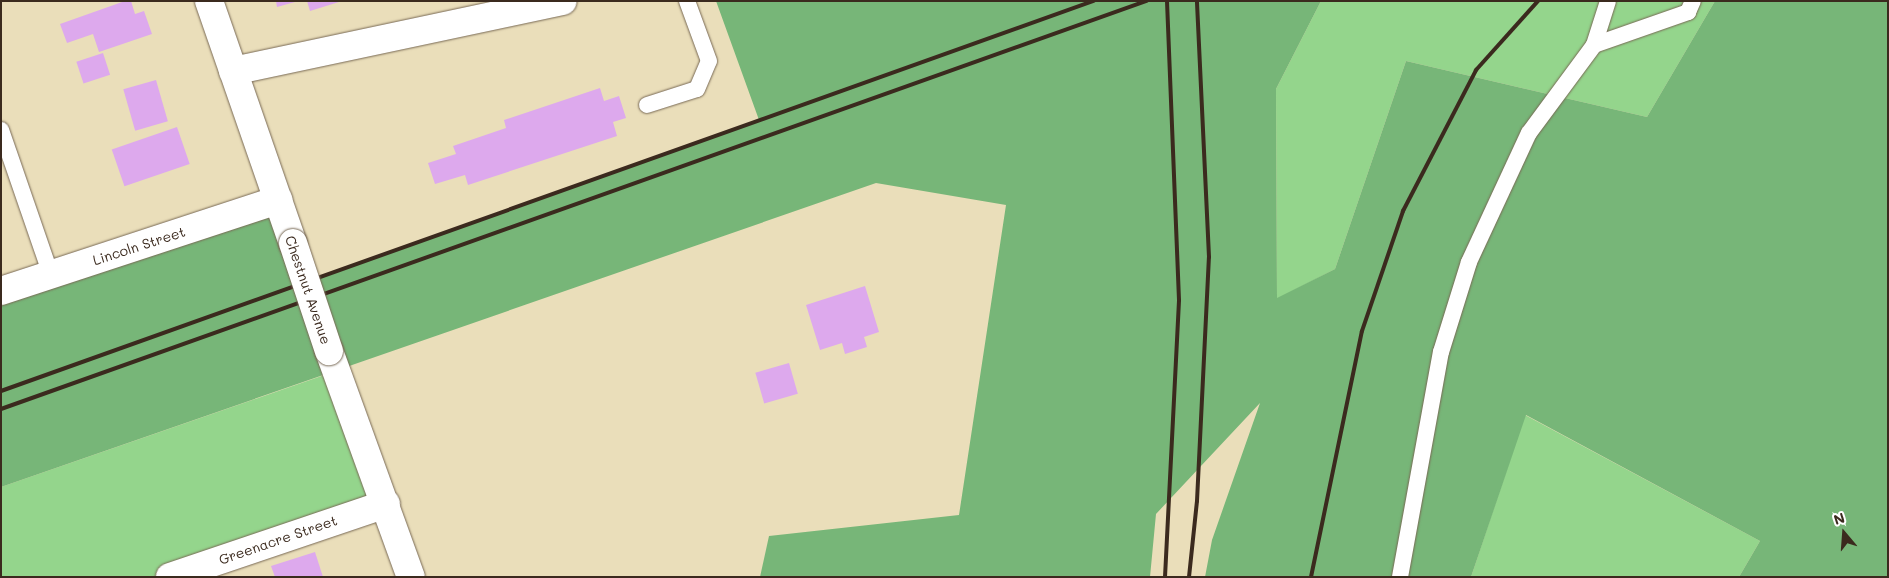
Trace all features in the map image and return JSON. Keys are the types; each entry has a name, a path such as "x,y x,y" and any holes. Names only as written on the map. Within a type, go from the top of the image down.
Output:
{"street":[{"name":"Chestnut Avenue","path":"209,1 329,351 411,577"},
{"path":"233,71 563,1"},
{"name":"Lincoln Street","path":"1,291 278,200"},
{"name":"Greenacre Street","path":"170,577 386,504"}],"lane":[{"path":"647,105 696,89 709,61 687,1"},
{"path":"1400,577 1441,352 1469,262 1529,133 1594,45 1608,1"},
{"path":"1594,45 1688,12 1693,1"},
{"path":"1,130 51,275"}],"green space":[{"path":"716,1 1321,1 1276,89 1277,298 1335,269 1406,61 1647,117 1715,1 1888,1 1888,577 1739,577 1760,541 1526,415 1471,577 1205,577 1212,540 1260,403 1156,514 1150,577 760,577 769,536 959,515 1006,205 876,183 1,487 1,291 278,200 306,282 759,120"},
{"path":"1321,1 1715,1 1647,117 1406,61 1335,269 1277,299 1276,89"},
{"path":"336,371 386,504 170,577 1,577 1,487"},
{"path":"1525,415 1760,541 1739,577 1471,577"}],"building":[{"path":"125,1 131,1 135,14 144,11 152,34 99,52 93,34 67,43 60,24"},
{"path":"276,1 295,1 295,2 277,7"},
{"path":"307,1 339,1 339,2 310,11"},
{"path":"103,53 110,75 83,84 76,62"},
{"path":"156,80 168,121 135,131 123,89"},
{"path":"600,88 604,101 619,96 626,118 613,122 617,136 468,185 465,175 435,184 428,163 456,154 453,146 506,128 504,120"},
{"path":"177,127 190,164 124,186 112,149"},
{"path":"865,286 879,332 864,337 867,347 845,354 842,343 820,350 806,305"},
{"path":"789,363 798,394 764,403 755,373"},
{"path":"315,552 323,577 275,577 271,566"}],"railway":[{"path":"1,391 1093,1"},
{"path":"1,409 1146,1"},
{"path":"1165,577 1179,300 1167,1"},
{"path":"1189,577 1197,501 1209,257 1197,1"},
{"path":"1311,577 1362,331 1403,211 1476,70 1538,1"}]}
